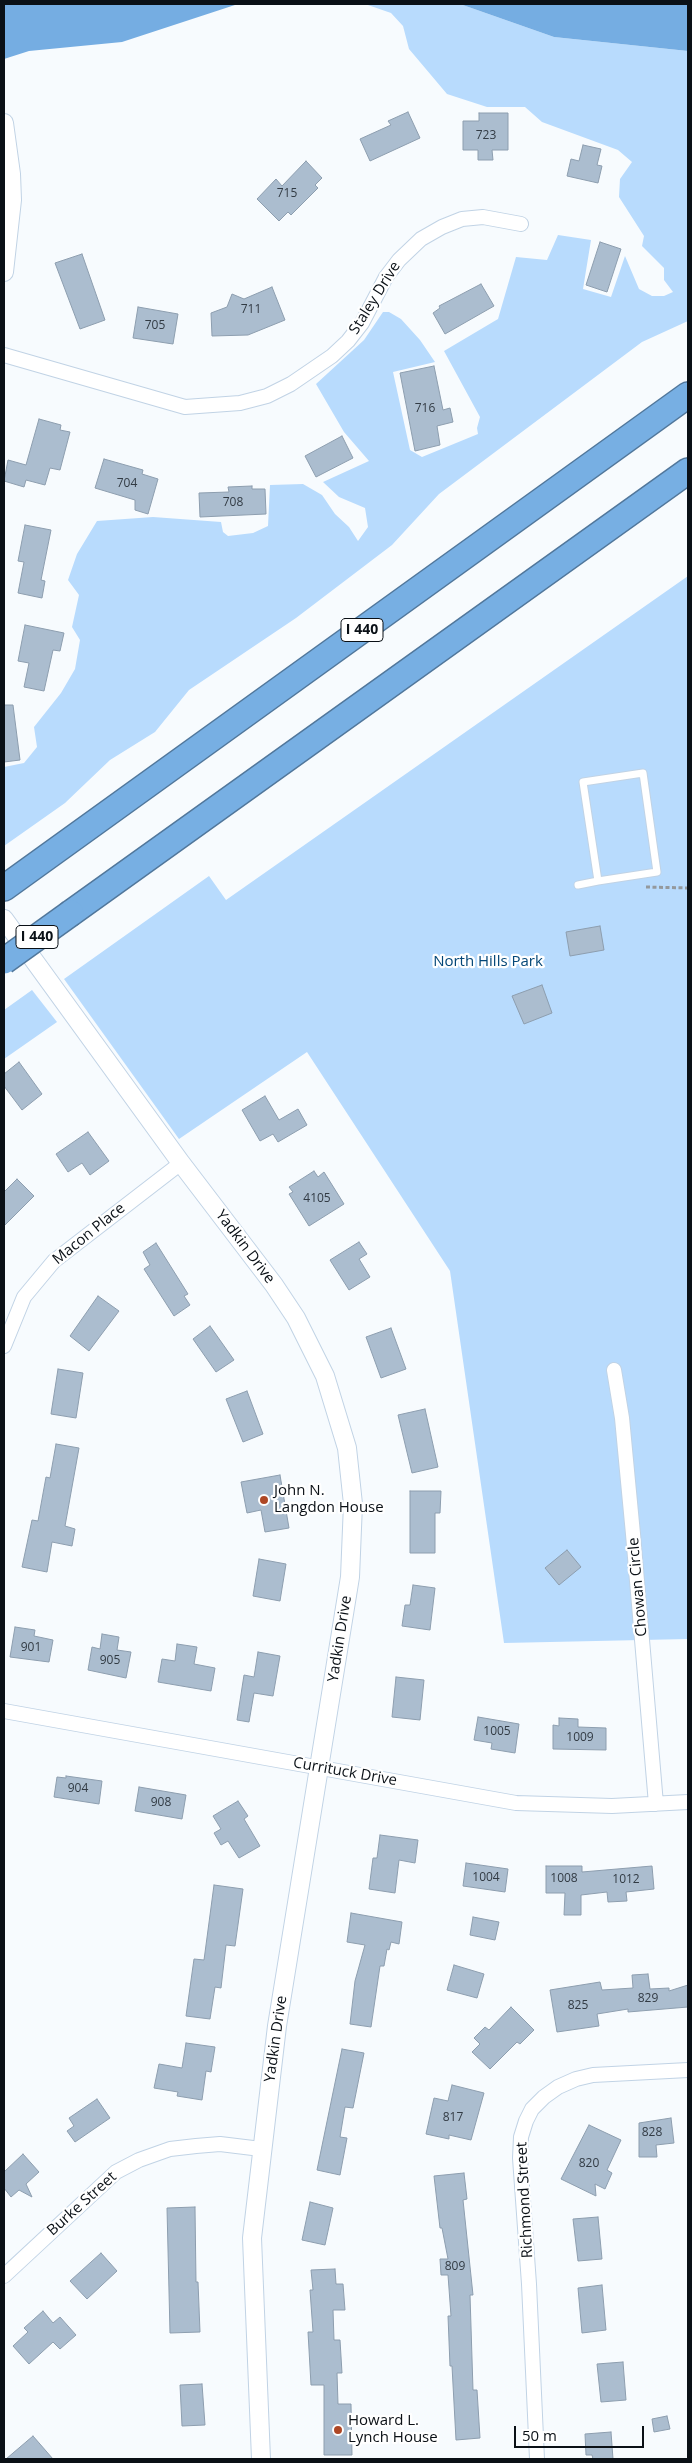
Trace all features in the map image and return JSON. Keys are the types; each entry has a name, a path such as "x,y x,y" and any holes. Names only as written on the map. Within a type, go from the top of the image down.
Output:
{"highway":[{"name":"I 440","path":"4,888 688,395"},
{"name":"I 440","path":"4,961 688,471"}],"street":[{"path":"4,123 11,174 12,200 4,272"},
{"name":"Staley Drive","path":"4,355 185,408 240,404 267,396 291,384 336,352 362,323 398,260 421,239 442,227 462,219 483,217 521,224"},
{"name":"Yadkin Drive","path":"4,919 181,1164 270,1279 296,1318 325,1376 347,1448 352,1488 353,1548 320,1767 277,2026 252,2238 261,2459"},
{"name":"Macon Place","path":"4,1346 24,1297 54,1261 181,1164"},
{"name":"Chowan Circle","path":"614,1370 622,1418 656,1804"},
{"name":"Currituck Drive","path":"4,1711 516,1803 612,1806 688,1802"},
{"name":"Richmond Street","path":"537,2459 529,2284 520,2158 521,2137 526,2121 532,2109 544,2097 558,2087 576,2079 593,2075 688,2070"},
{"name":"Burke Street","path":"4,2276 116,2172 139,2160 170,2149 204,2145 220,2144 261,2149"}],"lane":[{"path":"578,884 598,881 657,872 643,773 583,782 598,881"}],"path":[{"path":"684,889 688,888"}],"green space":[{"path":"365,4 460,4 554,37 688,51 688,321 642,342 439,494 392,545 296,618 189,690 155,732 110,760 65,803 4,846 4,767 24,763 37,747 34,727 61,693 75,669 80,640 72,627 79,595 68,580 77,554 97,521 153,517 221,522 223,532 228,536 253,533 268,526 270,485 303,484 322,495 335,514 349,527 358,541 368,527 365,508 339,497 323,482 369,461 344,432 316,384 364,340 383,312 389,312 401,319 420,340 435,362 393,372 410,450 422,457 478,434 477,428 480,417 444,351 498,319 516,257 547,260 558,235 591,240 583,289 611,297 625,256 639,289 652,296 664,296 673,292 664,280 664,268 642,246 644,236 619,197 620,179 632,162 618,150 542,122 525,107 487,107 447,94 409,49 403,26 391,13"},
{"name":"North Hills Park","path":"688,576 688,1639 504,1643 450,1271 307,1052 179,1139 64,979 209,876 226,900"},
{"path":"32,990 57,1022 4,1059 4,1010"}],"shaded area":[{"path":"4,4 238,4 122,42 29,51 4,59"},
{"path":"460,4 688,4 688,51 554,37"}],"building":[{"path":"408,112 420,138 370,161 360,139 391,125 388,121"},
{"path":"479,113 508,113 508,150 492,150 493,160 478,160 478,150 463,150 463,121 479,121"},
{"path":"583,145 601,149 597,165 602,166 598,183 567,176 571,159 579,161"},
{"path":"306,161 322,178 315,185 318,188 291,215 288,212 279,221 257,199 276,179 282,186"},
{"path":"600,242 621,249 607,292 586,285"},
{"path":"82,254 105,320 80,329 55,263"},
{"path":"481,284 494,306 445,334 433,313 440,308 439,306"},
{"path":"272,287 285,320 248,335 212,336 211,313 227,307 232,294 244,299"},
{"path":"138,307 178,314 173,344 133,338"},
{"path":"434,366 443,410 450,408 453,422 437,426 440,445 415,451 400,373"},
{"path":"39,419 61,425 60,430 70,432 60,470 50,468 45,485 26,480 24,487 4,481 8,460 26,465"},
{"path":"342,436 353,458 316,477 305,456"},
{"path":"104,459 143,470 142,474 158,479 148,514 135,510 135,500 95,488"},
{"path":"252,486 252,489 265,489 266,514 200,517 199,493 229,492 228,487"},
{"path":"25,525 51,530 41,580 45,581 42,598 18,593 24,562 18,561"},
{"path":"25,625 64,633 60,651 53,650 44,691 24,687 29,663 18,661"},
{"path":"4,705 13,705 20,760 4,762"},
{"path":"600,926 604,950 570,956 566,932"},
{"path":"542,985 552,1013 524,1024 512,996"},
{"path":"19,1062 42,1094 22,1110 4,1086 4,1074"},
{"path":"265,1096 279,1120 298,1109 307,1125 278,1142 273,1134 260,1141 242,1110"},
{"path":"88,1132 109,1161 90,1175 82,1163 68,1172 56,1154"},
{"path":"314,1171 318,1177 324,1172 344,1204 309,1226 289,1194 293,1192 289,1187"},
{"path":"17,1179 34,1196 4,1226 4,1192"},
{"path":"359,1242 367,1254 359,1259 370,1277 349,1290 330,1260"},
{"path":"156,1243 188,1294 184,1296 190,1305 174,1316 144,1269 150,1265 143,1252"},
{"path":"98,1296 119,1311 89,1351 70,1336"},
{"path":"210,1326 234,1360 216,1372 193,1339"},
{"path":"391,1328 406,1369 381,1378 366,1337"},
{"path":"58,1369 83,1373 76,1418 51,1414"},
{"path":"247,1391 263,1434 243,1442 226,1399"},
{"path":"425,1409 438,1467 412,1473 398,1415"},
{"path":"56,1444 79,1448 65,1526 75,1529 72,1546 52,1542 47,1572 22,1567 32,1520 38,1521 46,1477 50,1478"},
{"name":"John N. Langdon House","path":"280,1475 289,1528 265,1532 261,1510 247,1513 241,1482"},
{"path":"410,1491 441,1491 440,1513 435,1513 435,1553 410,1553"},
{"path":"567,1550 581,1567 559,1585 545,1568"},
{"path":"259,1559 286,1564 280,1601 253,1596"},
{"path":"413,1585 435,1588 430,1630 402,1626 405,1605 410,1605"},
{"path":"15,1627 35,1630 34,1636 53,1640 49,1662 10,1657"},
{"path":"102,1634 119,1637 117,1650 131,1652 126,1678 88,1670 92,1647 100,1649"},
{"path":"177,1644 197,1647 194,1664 215,1668 211,1691 158,1682 162,1659 175,1661"},
{"path":"258,1652 280,1656 273,1696 254,1693 249,1722 237,1720 244,1675 254,1677"},
{"path":"396,1677 424,1680 420,1720 392,1717"},
{"path":"478,1717 519,1724 515,1753 491,1749 492,1743 474,1740"},
{"path":"559,1718 578,1719 578,1727 606,1728 606,1750 553,1749 553,1725 559,1726"},
{"path":"66,1776 102,1781 99,1804 54,1797 57,1777 66,1778"},
{"path":"139,1787 186,1795 182,1819 135,1811"},
{"path":"238,1801 248,1816 244,1819 260,1846 239,1858 228,1841 221,1845 214,1833 221,1829 213,1816"},
{"path":"380,1835 418,1840 415,1863 399,1860 395,1893 369,1889 373,1858 377,1858"},
{"path":"466,1863 508,1869 505,1892 463,1886"},
{"path":"546,1866 582,1866 582,1872 652,1866 654,1889 626,1892 627,1901 608,1902 607,1892 581,1895 581,1915 564,1915 565,1893 546,1893"},
{"path":"214,1885 243,1889 235,1946 226,1945 221,1988 215,1987 210,2019 186,2016 194,1959 204,1960"},
{"path":"351,1913 402,1922 399,1944 391,1942 389,1950 387,1949 384,1966 380,1966 371,2027 350,2024 355,1981 365,1945 347,1942"},
{"path":"473,1917 499,1922 495,1940 470,1935"},
{"path":"454,1965 484,1974 477,1998 447,1990"},
{"path":"648,1974 650,1989 669,1988 669,1991 688,1985 688,2007 628,2012 628,2009 597,2014 599,2026 557,2032 550,1990 600,1982 602,1990 633,1988 632,1975"},
{"path":"511,2007 534,2030 520,2044 517,2042 490,2069 472,2052 480,2044 474,2038 485,2027 489,2030"},
{"path":"186,2043 215,2047 211,2072 206,2071 202,2100 177,2096 178,2092 154,2088 159,2064 182,2068"},
{"path":"342,2049 364,2053 353,2108 345,2107 340,2137 347,2138 340,2175 317,2170"},
{"path":"452,2085 484,2093 471,2140 449,2135 449,2139 426,2134 434,2098 448,2101"},
{"path":"97,2099 110,2118 75,2142 67,2131 74,2126 69,2118"},
{"path":"671,2118 674,2143 656,2145 657,2157 639,2157 639,2123"},
{"path":"589,2125 621,2140 607,2170 612,2173 605,2189 595,2184 596,2196 561,2179"},
{"path":"23,2154 39,2172 26,2184 32,2197 19,2190 11,2197 4,2188 4,2172"},
{"path":"464,2173 467,2199 463,2200 473,2295 470,2295 473,2390 477,2390 480,2438 456,2440 452,2366 450,2366 448,2316 451,2316 448,2275 441,2275 440,2259 448,2259 442,2228 440,2228 434,2176"},
{"path":"310,2202 333,2208 325,2245 302,2240"},
{"path":"195,2207 196,2282 198,2282 200,2332 170,2333 167,2208"},
{"path":"598,2217 602,2259 578,2261 573,2219"},
{"path":"101,2253 117,2271 87,2299 70,2281"},
{"path":"335,2269 336,2284 343,2284 345,2310 333,2310 334,2340 340,2340 342,2373 337,2373 338,2404 351,2404 352,2455 324,2455 324,2385 311,2385 308,2332 313,2332 310,2290 313,2290 311,2270"},
{"path":"602,2285 606,2330 582,2333 578,2288"},
{"path":"43,2311 53,2323 60,2317 76,2335 60,2349 53,2342 29,2364 13,2346 28,2332 24,2328"},
{"path":"623,2362 626,2400 601,2402 597,2364"},
{"path":"202,2384 205,2425 182,2426 180,2385"},
{"path":"667,2416 670,2429 654,2432 652,2419"},
{"path":"611,2432 613,2459 593,2459 592,2455 586,2455 585,2434"},
{"path":"33,2436 53,2459 6,2459"}],"place":[{"name":"John N. Langdon House","path":"264,1500"},
{"name":"Howard L. Lynch House","path":"338,2430"}]}
